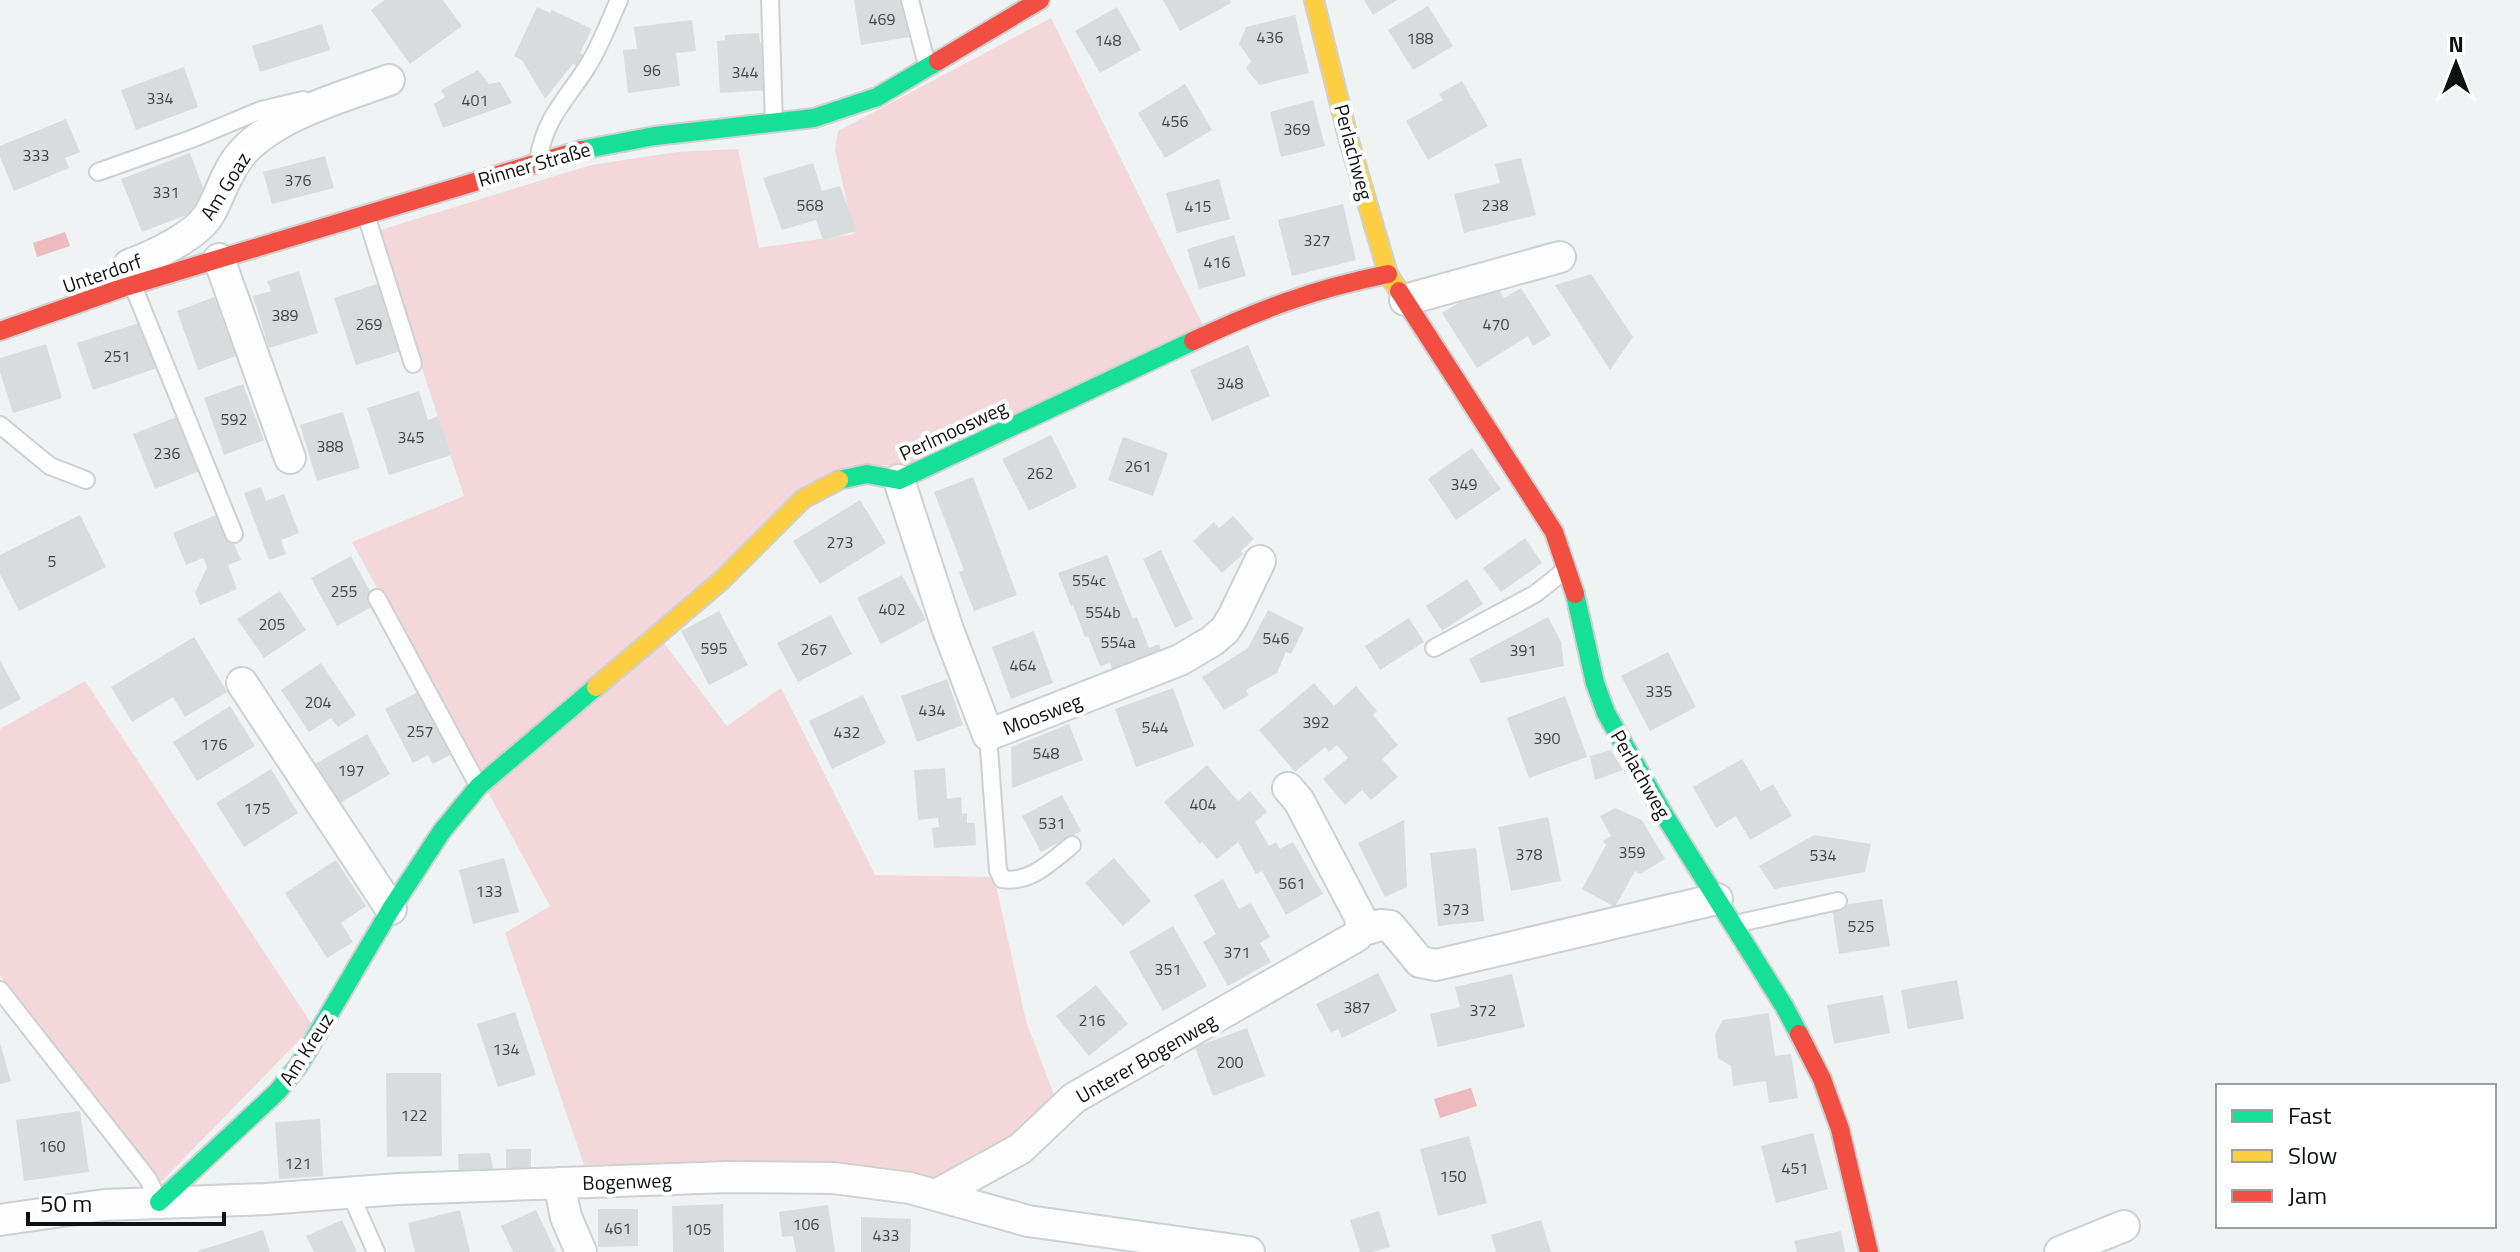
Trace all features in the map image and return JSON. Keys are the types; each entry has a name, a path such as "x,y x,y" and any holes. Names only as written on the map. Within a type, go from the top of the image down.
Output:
{"street":[{"name":"Rinner Straße","path":"219,259 538,161 655,136 774,124 846,109 877,97 1040,0"},
{"name":"Perlachweg","path":"1314,0 1348,137 1388,274 1554,532 1568,567 1595,683 1606,713 1663,813 1784,1006 1822,1079 1840,1129 1869,1252"},
{"name":"Am Goaz","path":"127,286 129,265 159,252 205,221 233,166 270,130 323,104 389,80"},
{"path":"1405,300 1560,257"},
{"name":"Unterdorf","path":"0,331 127,286 219,259"},
{"path":"219,259 290,458"},
{"name":"Perlmoosweg","path":"479,786 722,580 803,499 831,483 867,474 899,480 1258,310 1329,286 1388,274"},
{"name":"Moosweg","path":"899,480 947,627 988,735 1180,660 1212,641 1225,630 1233,617 1260,561"},
{"path":"242,683 391,909"},
{"name":"Am Kreuz","path":"159,1202 277,1092 299,1065 391,909 442,831 479,786"},
{"path":"1288,788 1299,801 1354,906 1361,920 1361,931 1380,925 1390,926 1420,962 1436,965 1726,912"},
{"name":"Unterer Bogenweg","path":"938,1194 1020,1149 1074,1098 1361,931"},
{"name":"Bogenweg","path":"0,1220 78,1208 159,1202 559,1183 728,1177 833,1178 876,1182 938,1194 1028,1221 1249,1252"},
{"path":"559,1183 566,1217 581,1252"},
{"path":"2060,1252 2124,1226"}],"lane":[{"path":"538,161 543,135 550,120 588,65 619,0"},
{"path":"770,0 774,124"},
{"path":"910,0 927,67"},
{"path":"98,172 261,110 311,98 323,104"},
{"path":"366,214 413,364"},
{"path":"127,286 234,534"},
{"path":"0,425 50,466 86,480"},
{"path":"1434,648 1535,594 1556,580 1568,567"},
{"path":"377,598 479,786"},
{"path":"988,735 998,870 1002,879 1013,881 1040,870 1072,845"},
{"path":"1726,912 1838,901"},
{"path":"0,990 148,1179 159,1202"},
{"path":"350,1193 376,1252"}],"shaded area":[{"path":"1051,18 1203,325 908,465 857,465 651,626 727,726 781,688 875,875 994,877 1026,1021 1056,1100 1019,1142 933,1182 839,1164 584,1165 505,933 550,906 352,542 464,496 377,231 591,165 677,152 738,149 759,248 854,234 835,150 838,131"},
{"path":"65,232 70,246 37,257 33,243"},
{"path":"85,681 313,1026 161,1182 0,976 0,729"},
{"path":"1471,1088 1477,1106 1440,1118 1434,1099"}],"building":[{"path":"385,0 443,0 462,26 410,64 371,10"},
{"path":"854,0 904,0 910,37 861,45"},
{"path":"1163,0 1230,0 1231,3 1180,31"},
{"path":"1364,0 1397,0 1373,15"},
{"path":"1428,6 1453,46 1413,70 1388,30"},
{"path":"537,7 550,13 552,10 592,29 580,53 584,55 579,67 573,64 545,99 522,60 514,56"},
{"path":"1117,7 1141,50 1100,73 1075,31"},
{"path":"1295,15 1309,73 1259,85 1246,68 1251,61 1239,44 1246,27"},
{"path":"692,20 696,51 676,53 680,86 628,93 623,50 637,49 634,27"},
{"path":"322,24 330,50 260,72 252,46"},
{"path":"759,33 760,42 770,53 773,90 720,93 717,41 725,40 725,35"},
{"path":"184,67 198,107 136,130 121,90"},
{"path":"478,70 489,84 500,82 512,103 443,128 434,104 445,97 441,90"},
{"path":"1462,81 1488,126 1428,160 1406,121 1443,100 1439,94"},
{"path":"1185,84 1212,130 1165,158 1138,113"},
{"path":"1313,100 1325,146 1281,157 1270,112"},
{"path":"66,119 80,152 65,158 69,168 14,191 0,157 0,146"},
{"path":"190,153 210,206 142,232 121,179"},
{"path":"325,156 334,188 272,204 263,172"},
{"path":"1521,158 1536,215 1464,233 1454,194 1500,183 1495,164"},
{"path":"813,163 822,191 840,186 857,231 823,240 816,220 782,230 763,178"},
{"path":"1219,179 1230,219 1177,233 1166,193"},
{"path":"1343,204 1356,260 1292,276 1278,220"},
{"path":"1234,235 1246,276 1199,289 1187,249"},
{"path":"299,271 318,333 269,348 253,296 271,291 267,281"},
{"path":"1591,274 1633,337 1610,370 1555,285"},
{"path":"1494,281 1504,298 1521,288 1551,335 1533,346 1528,336 1477,368 1442,313"},
{"path":"383,282 404,350 356,365 334,298"},
{"path":"214,297 236,356 198,370 177,311"},
{"path":"142,322 157,368 93,390 77,343"},
{"path":"46,344 62,398 13,413 0,372 0,358"},
{"path":"1248,345 1270,396 1212,421 1190,370"},
{"path":"243,384 264,440 224,455 204,398"},
{"path":"419,391 428,420 438,416 451,455 389,475 367,408"},
{"path":"343,412 360,468 317,481 300,425"},
{"path":"179,416 200,471 155,489 133,434"},
{"path":"1051,435 1077,487 1029,511 1002,459"},
{"path":"1123,437 1168,453 1153,496 1108,480"},
{"path":"1472,448 1501,489 1456,520 1428,479"},
{"path":"973,477 1017,595 974,611 959,572 964,570 934,492"},
{"path":"261,487 266,501 284,494 299,533 281,540 286,554 269,560 244,493"},
{"path":"860,500 886,543 820,584 793,541"},
{"path":"221,513 241,560 228,565 237,589 200,605 195,593 207,567 203,558 186,565 173,533"},
{"path":"80,515 106,567 19,611 0,574 0,555"},
{"path":"1233,516 1254,539 1222,573 1193,541 1214,522 1219,528"},
{"path":"1525,538 1542,563 1501,592 1483,568"},
{"path":"1161,550 1193,619 1175,628 1143,559"},
{"path":"1107,555 1133,619 1137,617 1149,648 1159,644 1164,658 1115,676 1110,663 1100,666 1058,573"},
{"path":"351,556 377,604 337,626 311,578"},
{"path":"902,575 926,620 881,644 857,598"},
{"path":"1467,579 1483,604 1442,631 1426,606"},
{"path":"280,591 306,630 264,658 237,619"},
{"path":"1268,610 1304,628 1291,654 1286,652 1277,673 1246,690 1249,695 1224,710 1202,677 1248,648"},
{"path":"719,611 748,665 709,685 681,631"},
{"path":"831,615 852,654 798,682 777,643"},
{"path":"1548,617 1561,642 1564,666 1481,683 1469,659"},
{"path":"1409,618 1424,642 1380,670 1365,646"},
{"path":"1034,631 1053,683 1011,699 992,647"},
{"path":"194,637 227,692 185,717 173,697 132,722 111,687"},
{"path":"1668,652 1696,707 1650,731 1621,676"},
{"path":"0,660 21,699 0,710"},
{"path":"321,663 356,715 338,727 331,718 309,732 281,690"},
{"path":"947,679 963,725 917,742 901,696"},
{"path":"1314,683 1334,706 1356,686 1377,711 1373,715 1398,745 1382,759 1398,777 1371,800 1362,790 1345,805 1323,779 1348,758 1337,745 1329,752 1325,747 1295,772 1259,730"},
{"path":"1173,688 1194,746 1136,767 1115,709"},
{"path":"422,690 454,753 433,764 428,755 413,763 385,709"},
{"path":"863,695 886,743 832,769 809,721"},
{"path":"1565,696 1587,757 1529,778 1507,718"},
{"path":"230,706 255,746 197,781 173,742"},
{"path":"1069,724 1083,760 1012,788 1011,747"},
{"path":"367,734 390,774 335,806 312,766"},
{"path":"1611,750 1623,770 1595,780 1590,756"},
{"path":"1742,759 1761,791 1773,784 1792,816 1750,840 1736,816 1716,828 1693,787"},
{"path":"1207,765 1238,801 1250,791 1267,812 1255,822 1269,846 1276,842 1280,849 1293,842 1323,894 1286,915 1262,871 1256,874 1238,842 1217,859 1202,842 1200,844 1164,802"},
{"path":"945,768 947,799 961,797 962,814 967,813 967,823 975,823 976,845 934,848 932,828 939,827 938,818 918,820 914,770"},
{"path":"271,769 298,813 244,847 216,803"},
{"path":"1062,795 1081,831 1041,852 1022,816"},
{"path":"1615,808 1642,820 1665,859 1640,874 1635,871 1615,907 1582,889 1606,845 1603,841 1611,836 1600,816"},
{"path":"1548,817 1561,881 1511,891 1498,827"},
{"path":"1404,820 1407,887 1385,897 1358,843"},
{"path":"1814,835 1871,844 1865,872 1774,889 1759,866"},
{"path":"1476,848 1484,921 1438,926 1430,853"},
{"path":"504,858 519,912 473,924 459,870"},
{"path":"1114,858 1151,901 1123,926 1085,883"},
{"path":"336,860 366,906 341,923 353,942 327,958 285,893"},
{"path":"1223,879 1239,909 1251,903 1270,937 1260,943 1271,962 1228,986 1203,942 1216,934 1194,895"},
{"path":"1882,899 1890,946 1839,954 1832,907"},
{"path":"1173,926 1207,986 1163,1011 1129,952"},
{"path":"1378,973 1397,1011 1342,1038 1338,1029 1331,1033 1316,1004"},
{"path":"1512,974 1525,1027 1438,1047 1430,1014 1460,1007 1455,987"},
{"path":"1957,980 1964,1019 1908,1029 1901,990"},
{"path":"1096,985 1128,1024 1089,1056 1056,1016"},
{"path":"1883,995 1890,1033 1834,1044 1827,1005"},
{"path":"515,1012 536,1075 498,1087 477,1024"},
{"path":"1769,1013 1775,1056 1791,1054 1798,1098 1769,1103 1766,1081 1733,1086 1731,1066 1718,1058 1715,1034 1723,1020"},
{"path":"1247,1028 1265,1076 1213,1096 1195,1047"},
{"path":"0,1043 11,1081 0,1084"},
{"path":"386,1073 441,1073 442,1156 387,1157"},
{"path":"80,1111 89,1172 24,1181 16,1120"},
{"path":"320,1119 323,1176 279,1179 275,1122"},
{"path":"1813,1133 1828,1189 1776,1203 1761,1146"},
{"path":"1469,1136 1487,1203 1438,1216 1420,1149"},
{"path":"506,1149 531,1149 531,1171 506,1171"},
{"path":"490,1153 494,1173 459,1175 458,1154"},
{"path":"723,1204 724,1252 673,1252 672,1206"},
{"path":"828,1205 835,1252 796,1252 793,1236 782,1237 779,1212"},
{"path":"598,1209 638,1209 638,1246 598,1247"},
{"path":"460,1210 470,1252 415,1252 408,1223"},
{"path":"536,1210 556,1252 513,1252 501,1226"},
{"path":"1379,1211 1390,1247 1360,1252 1350,1220"},
{"path":"861,1217 911,1219 910,1252 861,1252"},
{"path":"342,1220 357,1252 314,1252 306,1236"},
{"path":"1541,1220 1551,1252 1496,1252 1491,1235"},
{"path":"263,1230 270,1252 198,1252 198,1251"},
{"path":"1841,1231 1845,1252 1797,1252 1794,1241"}],"traffic: fast":[{"path":"581,150 655,136 814,118 877,97 938,61"},
{"path":"839,480 867,474 899,480 1193,341"},
{"path":"1575,594 1595,683 1606,713 1663,813 1799,1034"},
{"path":"159,1202 277,1092 299,1065 391,909 442,831 479,786 596,687"}],"traffic: slow":[{"path":"1314,0 1348,137 1388,274 1399,291"},
{"path":"596,687 722,580 803,499 839,480"}],"traffic: jam":[{"path":"938,61 1040,0"},
{"path":"0,331 122,288 581,150"},
{"path":"1193,341 1288,301 1388,274"},
{"path":"1399,291 1554,532 1575,594"},
{"path":"1799,1034 1822,1079 1840,1129 1869,1252"}]}
